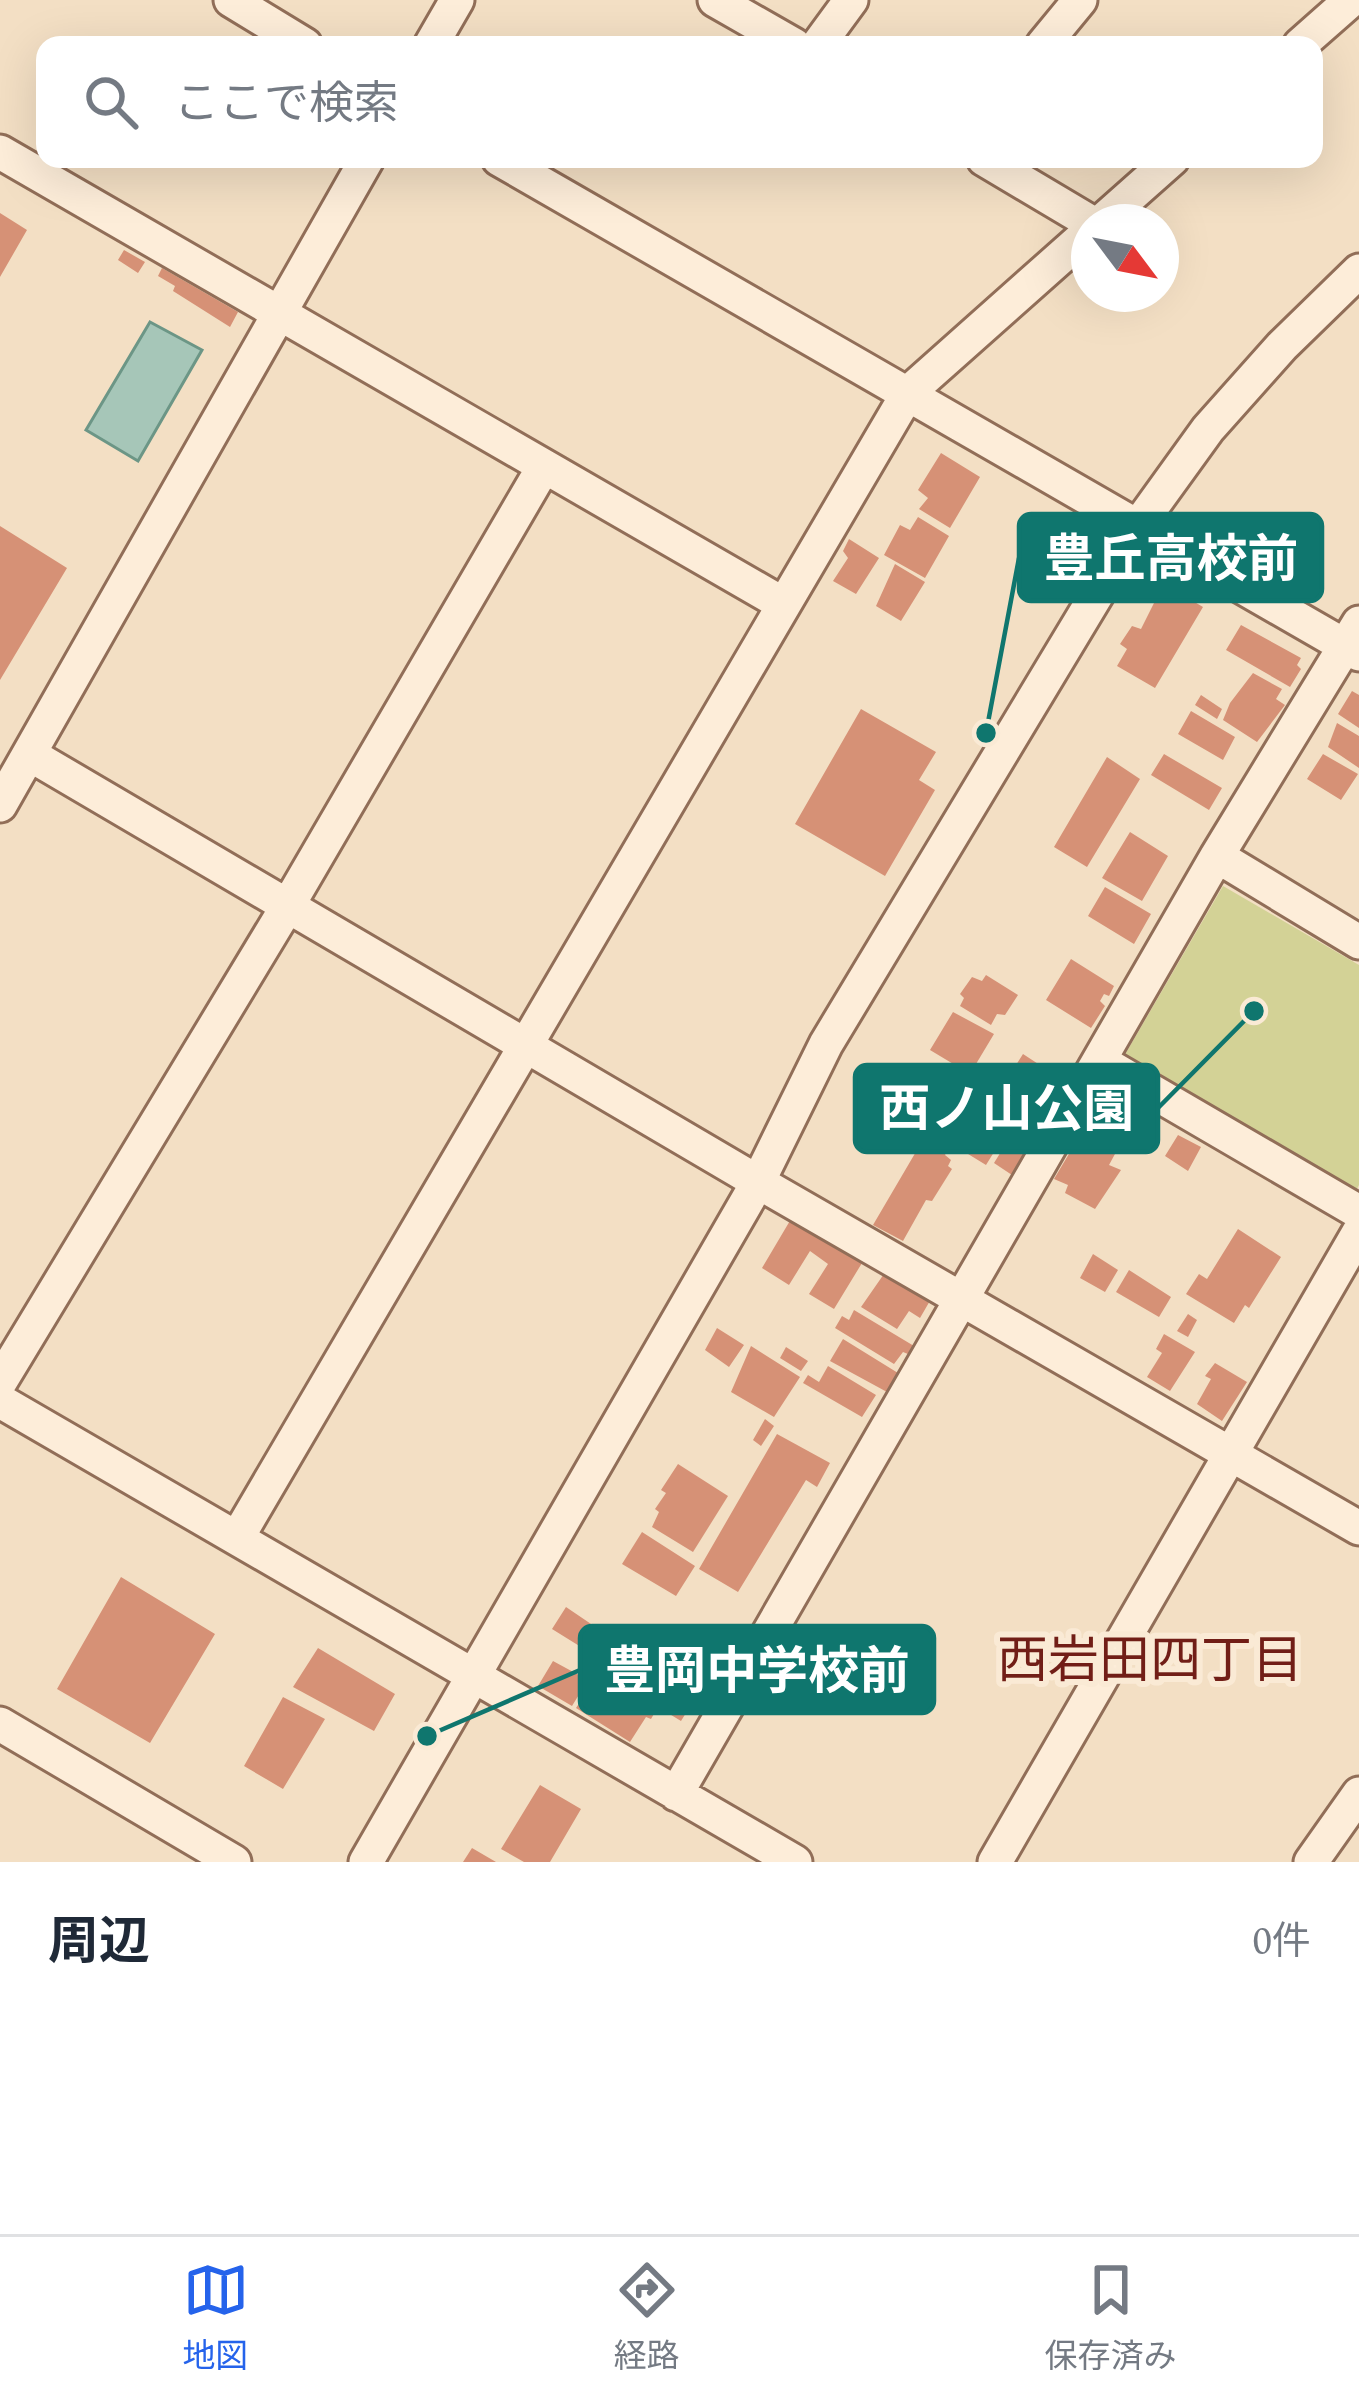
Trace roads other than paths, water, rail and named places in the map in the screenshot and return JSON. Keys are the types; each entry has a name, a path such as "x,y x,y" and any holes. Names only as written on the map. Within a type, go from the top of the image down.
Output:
{"street":[{"path":"231,0 290,36"},
{"path":"436,36 457,0"},
{"path":"715,0 778,36"},
{"path":"825,36 851,0"},
{"path":"1050,36 1080,0"},
{"path":"1310,36 1351,0"},
{"path":"0,152 783,604"},
{"path":"0,805 362,168"},
{"path":"515,168 1138,526 1354,641 1217,856 676,1793"},
{"path":"999,168 1071,211"},
{"path":"1121,204 1162,168"},
{"path":"237,1538 908,394 1071,248"},
{"path":"365,1862 758,1182 826,1044 1138,526 1208,429 1282,346 1359,271"},
{"path":"0,1382 287,907 543,468"},
{"path":"29,754 1359,1528"},
{"path":"1217,856 1359,941"},
{"path":"1100,1061 1359,1212"},
{"path":"994,1862 1359,1232"},
{"path":"0,1401 795,1862"},
{"path":"0,1724 234,1862"},
{"path":"1311,1862 1347,1837 1359,1794"}],"place":[{"name":"豊丘高校前","path":"986,733"},
{"name":"西ノ山公園","path":"1254,1011"},
{"name":"豊岡中学校前","path":"427,1736"}],"district":[{"name":"西岩田四丁目","path":"1150,1659"}]}
